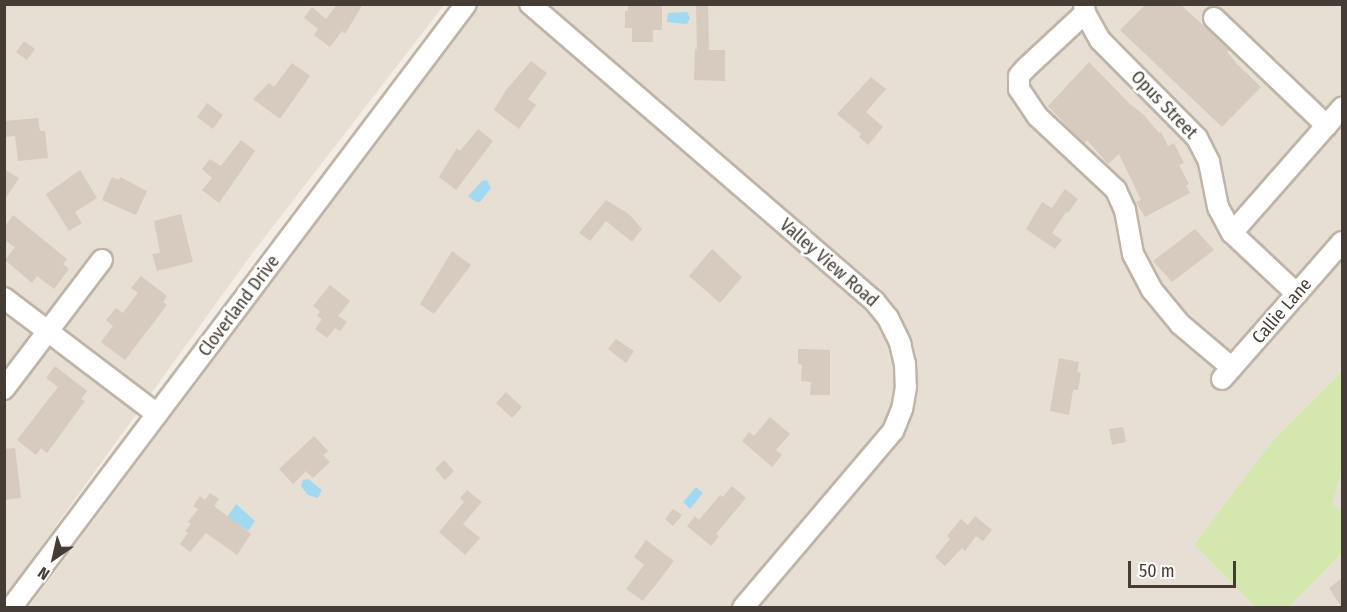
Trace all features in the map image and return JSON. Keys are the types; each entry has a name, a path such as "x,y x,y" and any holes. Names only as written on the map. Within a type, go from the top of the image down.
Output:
{"street":[{"name":"Cloverland Drive","path":"11,608 466,4"},
{"name":"Valley View Road","path":"530,4 875,302 892,325 900,343 905,364 906,387 902,409 893,430 743,608"},
{"name":"Opus Street","path":"1084,9 1100,40 1197,138 1209,162 1218,207 1232,233 1297,294"},
{"name":"Callie Lane","path":"1084,9 1019,76 1019,89 1037,116 1116,190 1125,210 1133,254 1152,290 1227,374 1342,242"},
{"path":"1214,18 1327,126"},
{"path":"1232,233 1342,108"},
{"path":"4,388 102,260"},
{"path":"4,298 157,414"}],"shaded area":[{"path":"4,5 444,5 251,255 5,596"},
{"path":"480,5 1342,5 1342,371 1274,439 1194,544 1255,607 28,608"},
{"path":"1342,467 1342,511 1331,505"},
{"path":"1342,553 1342,607 1289,607"}],"green space":[{"path":"1342,371 1342,467 1332,505 1342,511 1342,553 1289,607 1255,607 1194,544 1274,439"}],"water":[{"path":"687,12 690,18 687,24 667,22 668,13"},
{"path":"487,180 491,188 480,202 468,196 482,181"},
{"path":"308,479 322,490 318,498 308,495 301,486 303,480"},
{"path":"696,487 703,493 690,509 683,502"},
{"path":"236,504 255,521 248,531 227,517"}],"building":[{"path":"337,4 363,4 345,34 342,31 330,47 314,35 318,29 304,18 312,7 326,19"},
{"path":"628,4 662,4 662,30 653,30 653,42 632,42 632,28 625,28 625,11 628,11"},
{"path":"696,4 708,4 709,50 725,50 725,81 694,80 695,49 697,49"},
{"path":"1146,4 1180,4 1230,50 1227,52 1237,64 1261,87 1222,127 1120,30"},
{"path":"24,41 35,49 27,60 16,52"},
{"path":"531,61 547,73 528,99 536,105 519,129 494,110 506,90"},
{"path":"1089,62 1144,115 1159,133 1161,132 1168,146 1174,143 1184,163 1179,165 1189,184 1186,186 1190,193 1145,217 1136,202 1141,200 1119,154 1108,164 1087,140 1084,144 1048,106"},
{"path":"292,63 310,76 280,119 253,99 269,83 274,87"},
{"path":"871,77 886,89 866,112 883,127 868,145 859,137 861,134 837,114"},
{"path":"207,103 223,115 213,129 197,117"},
{"path":"38,118 40,131 45,131 48,158 18,161 15,136 4,137 4,121"},
{"path":"478,129 493,141 456,190 439,177 457,148 460,151"},
{"path":"241,140 255,151 219,203 202,190 212,178 202,169 210,159 221,166"},
{"path":"4,169 19,178 4,201"},
{"path":"80,170 97,198 75,212 82,223 69,231 46,194"},
{"path":"112,177 119,180 120,177 147,191 136,215 102,200"},
{"path":"1065,189 1078,199 1052,233 1062,240 1055,249 1026,229 1042,202 1052,208"},
{"path":"606,200 629,214 642,229 632,242 606,221 590,241 579,233"},
{"path":"181,214 193,262 157,271 152,254 160,253 154,221"},
{"path":"13,215 67,259 63,264 69,269 54,289 37,276 32,283 5,260 15,247 4,240 4,227"},
{"path":"1195,229 1214,250 1172,282 1153,261"},
{"path":"712,249 742,277 720,303 689,276"},
{"path":"452,251 471,265 434,314 420,304"},
{"path":"141,276 167,296 163,302 167,305 125,360 101,342 113,326 106,320 116,308 123,313 138,293 131,288"},
{"path":"330,285 350,301 338,316 347,322 340,331 335,328 327,338 315,329 322,319 317,316 320,311 313,306"},
{"path":"616,339 634,351 626,363 608,349"},
{"path":"798,349 830,350 830,395 810,395 811,382 801,381 802,365 798,364"},
{"path":"1059,358 1079,362 1077,372 1081,373 1078,390 1073,390 1069,415 1050,411"},
{"path":"55,366 87,391 81,399 85,401 47,453 41,448 36,455 17,440 58,387 46,378"},
{"path":"506,392 522,407 512,418 496,403"},
{"path":"770,417 790,434 776,450 782,455 772,467 742,441 749,432 754,436"},
{"path":"1123,427 1126,442 1112,445 1109,429"},
{"path":"314,436 328,451 323,455 330,462 313,478 306,471 293,484 279,469"},
{"path":"15,448 21,498 4,500 4,449"},
{"path":"444,460 454,471 445,480 435,469"},
{"path":"732,486 746,498 716,534 719,536 711,546 687,526 695,516 699,520 720,495 723,497"},
{"path":"467,490 482,502 463,524 480,538 465,555 439,532 464,502 460,498"},
{"path":"210,493 219,499 214,506 251,534 237,555 206,533 190,552 180,544 188,533 185,531 191,524 188,522 198,509 193,506 200,496 205,500"},
{"path":"673,509 682,515 673,526 665,519"},
{"path":"975,516 992,530 983,541 976,536 965,551 962,548 945,566 935,557 950,539 947,536 961,519 968,525"},
{"path":"646,540 674,561 643,601 626,589 644,565 634,557"},
{"path":"1342,578 1342,608 1329,588"}]}
